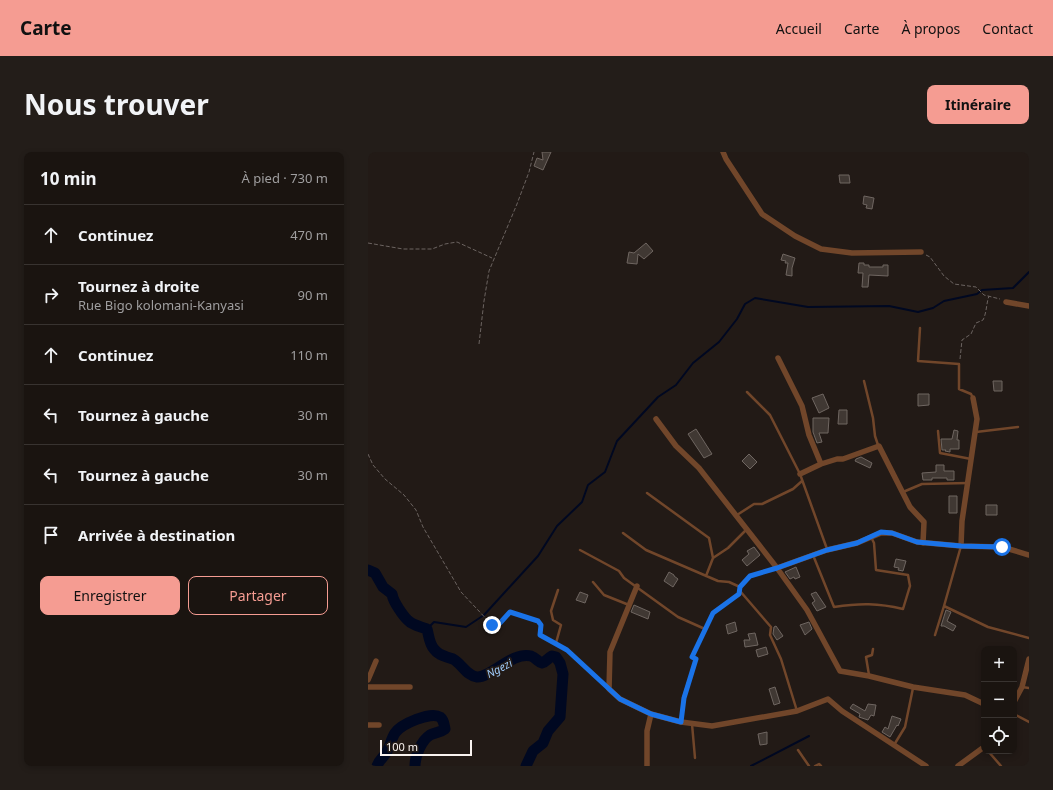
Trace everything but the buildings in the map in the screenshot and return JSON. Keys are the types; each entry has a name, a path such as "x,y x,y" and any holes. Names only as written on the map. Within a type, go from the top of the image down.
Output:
{"street":[{"path":"723,152 762,214 795,236 821,249 852,253 921,252"},
{"path":"1006,302 1029,306"},
{"path":"778,358 802,406 809,435 821,464"},
{"path":"961,546 962,521 977,419 973,398"},
{"path":"656,419 676,446 699,468 777,568 807,610 840,671 869,676 913,687 965,696 981,703"},
{"path":"800,474 821,464 837,459 843,459 879,446 910,507 924,522 923,543"},
{"path":"777,568 827,550 857,543 881,532 892,533 923,543 1002,547 1029,555"},
{"path":"637,586 610,652 609,689 620,699 651,714 681,722 712,726 797,711 828,699 842,711 926,766"},
{"path":"1017,696 1022,687 1029,659"},
{"path":"368,680 376,661"},
{"path":"368,688 410,686"},
{"path":"647,766 647,731 651,714"},
{"path":"368,725 379,725"},
{"path":"958,766 981,749"}],"lane":[{"path":"920,328 918,361 959,364 958,389 971,394 973,398"},
{"path":"864,381 873,418 875,436 879,446"},
{"path":"747,392 770,415 800,474 827,550"},
{"path":"975,432 1018,427"},
{"path":"938,430 940,452 971,459"},
{"path":"737,516 754,504 762,504 793,488 802,481"},
{"path":"902,492 922,484 968,482"},
{"path":"647,492 709,538 713,558 706,576"},
{"path":"713,558 728,548 747,529"},
{"path":"623,533 646,550 718,581 729,582 739,589 771,627 770,635 781,659 797,711"},
{"path":"813,555 834,607 856,603 882,604 902,609 910,586 908,575 876,570 874,543 871,537"},
{"path":"935,634 961,546"},
{"path":"580,550 619,571 624,578 678,617 705,629"},
{"path":"681,722 684,698 696,659 692,657 713,613 739,594 739,589 750,576 777,568"},
{"path":"593,582 604,595 629,606"},
{"path":"556,643 561,626 553,620 551,611 558,590"},
{"path":"944,606 988,627 1029,638"},
{"path":"522,616 538,621 541,625 540,635 567,650 609,689"},
{"path":"869,676 866,657 872,655 873,649"},
{"path":"894,745 905,727 913,687"},
{"path":"1022,687 1029,688"},
{"path":"1017,716 1029,722"},
{"path":"692,723 695,758"},
{"path":"798,750 809,766"},
{"path":"991,754 1001,766"},
{"path":"815,766 819,764 821,766"}],"path":[{"path":"479,344 487,281 494,259 529,172 534,152"},
{"path":"368,243 403,249 432,249 445,244 457,242 494,259"},
{"path":"921,252 930,257 944,276 954,284 976,287 984,295 1006,302"},
{"path":"959,364 962,340 971,334 976,322 983,320 986,313 986,304 990,296"},
{"path":"368,454 373,465 385,480 404,495 416,510 452,579 469,602 492,625 500,623 510,612 522,616"}],"waterway":[{"path":"427,629 434,622 466,627 484,615 538,556 557,526 582,502 588,485 605,472 617,441 658,397 676,385 693,363 719,342 737,319 745,304 755,298 808,307 889,306 918,312 933,308 944,301 977,294 982,290 1013,288 1029,272"},
{"name":"Ngezi","path":"368,570 375,573 383,587 392,594 395,603 402,614 413,624 427,629 432,647 442,656 453,659 473,676 482,676 517,657 531,656 542,663 552,656 556,657 560,663 563,674 560,717 548,731 543,743 533,751 526,766"},
{"name":"Ngezi","path":"377,766 385,755 398,729 416,719 430,716 440,717 443,721 445,729 430,735 424,741 417,753 415,766"},
{"path":"751,766 809,736"}],"route":[{"path":"492,625 500,623 510,612 538,621 541,625 540,635 567,650 620,699 651,714 681,722 684,698 696,659 692,657 713,613 739,594 740,587 750,576 827,550 857,543 881,532 892,533 917,542 961,546 1002,547"}]}
